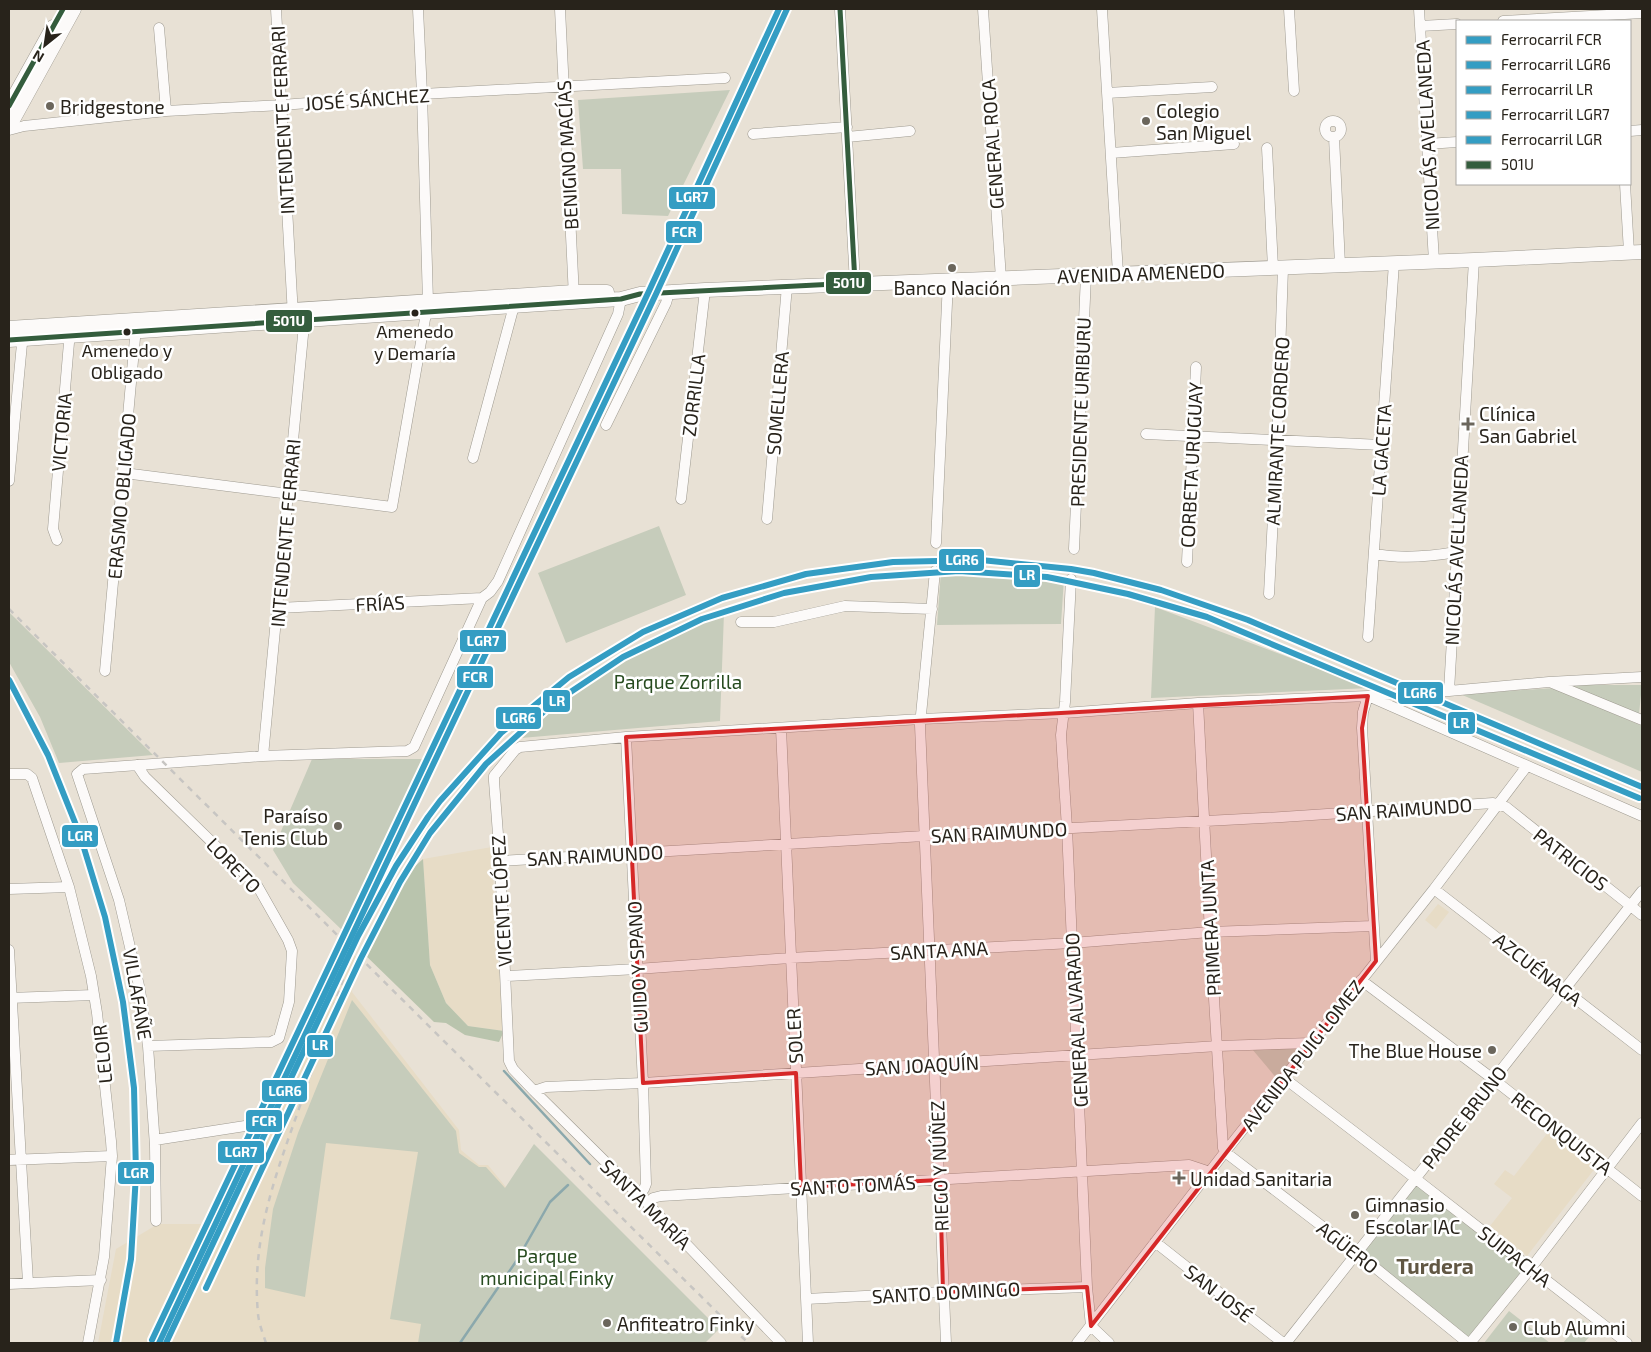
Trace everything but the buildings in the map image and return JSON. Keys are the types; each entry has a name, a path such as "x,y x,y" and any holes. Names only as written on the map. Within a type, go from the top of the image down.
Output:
{"street":[{"path":"9,106 63,9"},
{"path":"9,128 74,9"},
{"name":"INTENDENTE FERRARI","path":"264,756 288,495 299,316 276,9"},
{"path":"124,473 392,507 428,307 418,9"},
{"name":"BENIGNO MACÍAS","path":"560,9 574,297"},
{"path":"840,9 855,284"},
{"name":"GENERAL ROCA","path":"983,9 1001,279"},
{"path":"1102,9 1118,274"},
{"path":"1289,9 1294,91"},
{"name":"NICOLÁS AVELLANEDA","path":"1419,9 1434,262"},
{"path":"1522,20 1642,13"},
{"path":"1420,26 1456,24"},
{"path":"159,28 166,111"},
{"name":"JOSÉ SÁNCHEZ","path":"9,128 166,111 282,105 422,94 726,78"},
{"path":"1107,93 1212,87"},
{"path":"754,134 910,131"},
{"path":"1334,137 1340,265"},
{"path":"1427,144 1456,142"},
{"path":"1111,153 1234,144"},
{"name":"ALMIRANTE CORDERO","path":"1267,148 1278,268 1277,440 1269,594"},
{"path":"1625,185 1636,252"},
{"name":"AVENIDA AMENEDO","path":"574,297 621,299 640,294 787,286 1434,262 1636,252"},
{"name":"NICOLÁS AVELLANEDA","path":"1449,691 1474,260"},
{"name":"LA GACETA","path":"1368,637 1394,263"},
{"name":"PRESIDENTE URIBURU","path":"1074,549 1086,275"},
{"path":"936,543 948,281"},
{"name":"SOMELLERA","path":"767,519 787,286"},
{"name":"ZORRILLA","path":"681,499 705,290"},
{"name":"AVENIDA AMENEDO","path":"9,328 18,335 628,292 640,294"},
{"path":"606,425 666,303 669,292"},
{"path":"137,765 264,756 407,751 414,747 482,598 490,592 498,581 618,314 621,299"},
{"path":"473,458 515,301"},
{"name":"ERASMO OBLIGADO","path":"105,671 136,326"},
{"name":"VICTORIA","path":"57,540 53,529 70,330"},
{"path":"9,481 18,335"},
{"name":"CORBETA URUGUAY","path":"1187,562 1196,367"},
{"path":"1146,434 1382,445"},
{"path":"1374,554 1406,558 1456,552"},
{"path":"921,719 935,571"},
{"path":"1064,713 1071,579"},
{"name":"FRÍAS","path":"278,608 482,598"},
{"path":"741,622 774,622 845,606 932,609"},
{"path":"626,737 921,719 1064,713 1198,703 1368,696 1642,677"},
{"path":"1549,682 1642,720"},
{"path":"1368,696 1642,816"},
{"path":"1368,696 1363,712 1362,728 1376,961"},
{"name":"PRIMERA JUNTA","path":"1198,703 1222,1145 1225,1152"},
{"name":"GENERAL ALVARADO","path":"1064,713 1061,735 1078,1055 1087,1287 1091,1326"},
{"name":"RIEGO Y NÚÑEZ","path":"921,719 924,836 946,1343"},
{"name":"SOLER","path":"781,728 808,1343"},
{"name":"VICENTE LÓPEZ","path":"510,1065 494,776 515,750 520,747 626,737"},
{"name":"GUIDO Y SPANO","path":"626,737 638,969 646,1184 638,1195"},
{"name":"VILLAFAÑE","path":"137,765 83,769 77,774 119,900 140,990 148,1046 155,1140 156,1221"},
{"name":"LORETO","path":"137,765 145,777 258,887 288,940 292,952 289,1002 278,1038 273,1041 148,1046"},
{"name":"AVENIDA PUIG LOMEZ","path":"1077,1343 1225,1152 1434,889 1527,766"},
{"name":"LELOIR","path":"9,774 27,774 32,778 69,887 87,956 94,995 112,1156 104,1258 88,1343"},
{"name":"SAN RAIMUNDO","path":"500,861 786,843 1499,804"},
{"name":"PATRICIOS","path":"1499,804 1506,807 1642,915"},
{"path":"9,889 69,887"},
{"name":"AZCUÉNAGA","path":"1434,889 1642,1050"},
{"name":"PADRE BRUNO","path":"1285,1343 1642,891"},
{"name":"SANTA ANA","path":"506,976 1072,943 1210,932 1373,926"},
{"path":"9,950 10,998 28,1283"},
{"name":"RECONQUISTA","path":"1361,980 1493,1079 1642,1196"},
{"path":"10,998 94,995"},
{"name":"SAN JOAQUÍN","path":"534,1091 546,1087 643,1083 1218,1046 1312,1043"},
{"name":"SANTA MARÍA","path":"510,1065 647,1203 781,1343"},
{"name":"SUIPACHA","path":"1284,1078 1627,1343"},
{"path":"1469,1343 1531,1268 1642,1123"},
{"path":"155,1140 245,1126"},
{"name":"AGÜERO","path":"1225,1152 1469,1343"},
{"path":"9,1160 112,1156"},
{"name":"SANTO TOMÁS","path":"647,1203 653,1198 661,1196 1189,1164 1210,1172"},
{"name":"SAN JOSÉ","path":"1156,1242 1285,1343"},
{"path":"9,1284 101,1280"},
{"name":"SANTO DOMINGO","path":"806,1299 1087,1287"},
{"path":"1091,1326 1109,1343"}],"highlighted area":[{"path":"1368,696 1362,728 1376,961 1091,1326 1087,1287 943,1292 940,1180 801,1187 796,1073 643,1083 626,737"}],"shaded area":[{"path":"492,847 495,923 504,1031 468,1026 446,1003 430,965 423,859"},
{"path":"1438,904 1449,912 1436,929 1425,920"},
{"path":"339,940 358,959 352,992 459,1130 461,1150 479,1165 488,1165 514,1197 427,1343 98,1343 116,1249 158,1224 205,1224"},
{"path":"1549,1131 1596,1167 1527,1256 1490,1226 1512,1198 1494,1184 1505,1170 1514,1176"}],"green space":[{"path":"730,90 668,216 622,214 621,169 583,169 578,100"},
{"path":"659,526 686,595 566,643 538,573"},
{"path":"941,571 1064,578 1061,624 937,625"},
{"path":"1155,607 1370,688 1151,698"},
{"path":"9,612 153,755 59,763 40,717 9,662"},
{"name":"Parque Zorrilla","path":"724,613 720,721 521,738 556,707 632,653"},
{"path":"1569,685 1642,685 1639,714"},
{"path":"1554,688 1642,726 1642,772 1460,694"},
{"name":"Paraíso Tenis Club","path":"312,759 424,759 343,931 293,883 273,850"},
{"path":"423,859 430,965 446,1003 468,1026 504,1031 499,1042 465,1035 446,1023 434,1022 360,950 403,877"},
{"name":"Parque municipal Finky","path":"352,1000 456,1131 459,1153 479,1167 486,1167 505,1188 534,1144 719,1329 705,1343 418,1343 421,1324 390,1319 418,1152 326,1143 305,1297 265,1288 265,1268 273,1209 298,1133"},
{"path":"1252,1049 1304,1049 1278,1080"},
{"path":"1416,1179 1531,1268 1470,1343 1357,1253"},
{"name":"Club Alumni","path":"1509,1311 1550,1343 1484,1343"},
{"name":"Club Alumni","path":"1582,1320 1595,1330 1584,1343 1563,1343"}],"waterway":[{"path":"504,1071 590,1164"},
{"path":"460,1343 517,1260 550,1202 568,1185"}],"railway":[{"path":"9,609 748,1343"},
{"path":"266,1343 259,1318 257,1286 262,1232 283,1155 345,974"}],"rail line":[{"name":"LGR7","path":"152,1340 649,291 779,9"},
{"name":"FCR","path":"159,1343 656,294 787,9"},
{"name":"LGR6","path":"166,1343 358,936 396,866 428,817 501,733 569,677 643,632 722,598 806,574 893,562 981,560 1094,573 1161,590 1248,620 1642,787"},
{"name":"LR","path":"206,1288 361,958 400,882 430,833 486,764 551,705 623,657 702,619 784,593 871,577 959,571 1047,577 1128,594 1207,617 1639,798"},
{"name":"LGR","path":"9,680 48,755 80,835 105,917 123,1002 134,1088 136,1174 131,1259 116,1343"}],"transit line":[{"name":"501U","path":"9,106 63,9"},
{"name":"501U","path":"9,340 621,299 640,294 855,283 840,9"}],"place":[{"name":"Bridgestone","path":"50,106"},
{"name":"Colegio San Miguel","path":"1146,121"},
{"name":"Banco Nación","path":"952,268"},
{"name":"Amenedo y Demaría","path":"415,313"},
{"name":"Amenedo y Obligado","path":"127,332"},
{"name":"Clínica San Gabriel","path":"1468,424"},
{"name":"Paraíso Tenis Club","path":"338,826"},
{"name":"The Blue House","path":"1492,1050"},
{"name":"Unidad Sanitaria","path":"1179,1178"},
{"name":"Gimnasio Escolar IAC","path":"1355,1215"},
{"name":"Anfiteatro Finky","path":"607,1323"},
{"name":"Club Alumni","path":"1513,1327"}],"district":[{"name":"Turdera","path":"1435,1265"}]}
